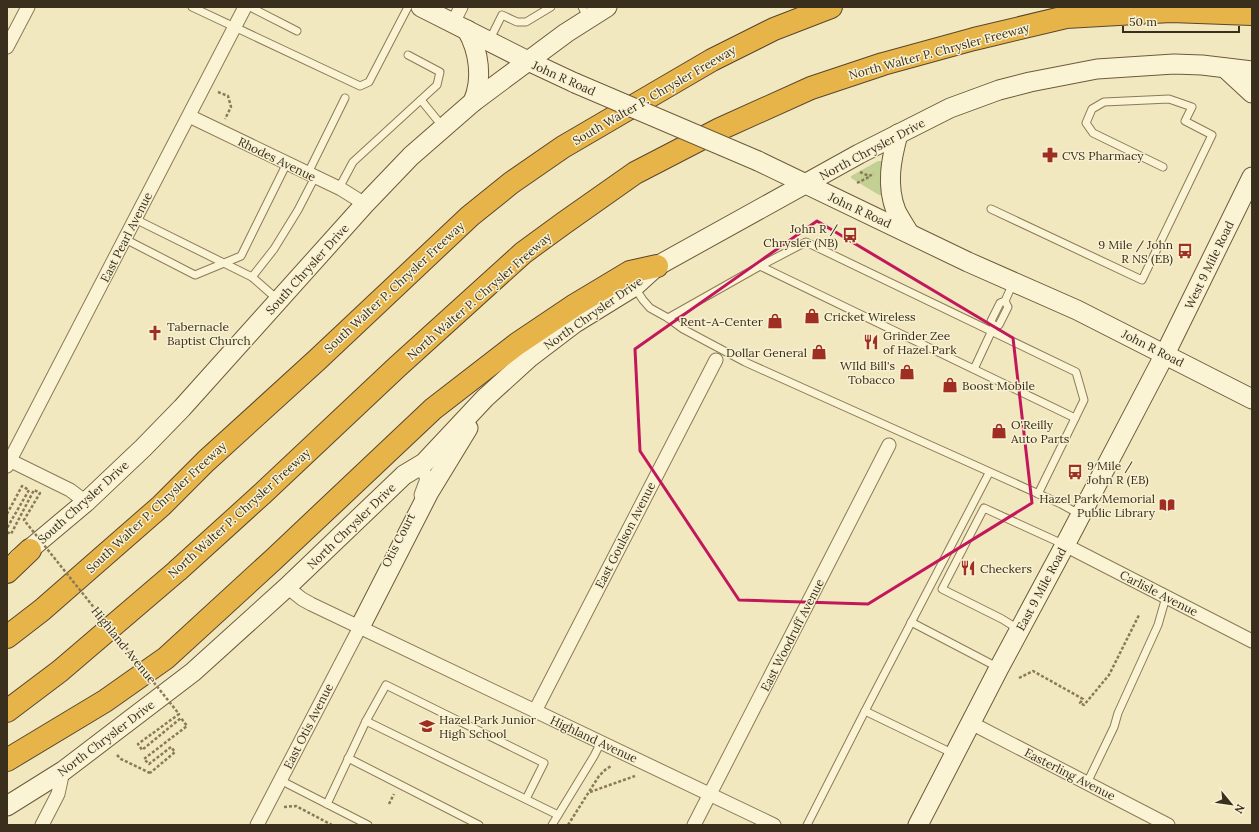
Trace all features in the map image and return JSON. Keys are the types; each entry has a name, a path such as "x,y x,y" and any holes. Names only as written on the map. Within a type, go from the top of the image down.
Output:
{"highway":[{"name":"South Walter P. Chrysler Freeway","path":"7,637 42,610 149,517 470,216 511,183 563,147 712,60 774,30 831,7"},
{"name":"North Walter P. Chrysler Freeway","path":"7,711 60,671 177,571 262,494 397,367 523,253 635,172 720,129 810,88 883,64 974,39 1066,17 1171,11 1252,14"},
{"path":"7,760 105,701 166,658 274,559 433,409 517,344 575,305 630,272 657,266"},
{"path":"7,572 30,550"}],"main road":[{"name":"John R Road","path":"421,7 461,20 489,41 528,61 575,83 758,161 1013,282 1077,310 1252,398"},
{"name":"South Chrysler Drive","path":"7,568 86,502 143,448 182,408 365,204 411,156 473,102 566,33 585,13 608,7"},
{"path":"461,20 473,40 478,56 476,95 473,102"},
{"name":"North Chrysler Drive","path":"7,806 63,771 193,672 287,587 404,475 424,463 485,398 529,358 575,323 635,286 657,266 898,134 950,108 986,94 1030,82 1116,67 1174,64 1202,65 1252,71"},
{"path":"1225,68 1252,93"},
{"path":"898,134 890,164 891,195 897,212 909,233"},
{"name":"West 9 Mile Road","path":"1165,354 1244,201 1252,177"},
{"name":"East 9 Mile Road","path":"918,825 1019,629 1065,546 1165,354"},
{"path":"360,627 429,492 484,401 494,390"}],"street":[{"path":"7,47 28,7"},
{"name":"East Pearl Avenue","path":"8,462 246,7"},
{"name":"Rhodes Avenue","path":"189,116 339,188 365,204"},
{"name":"East Goulson Avenue","path":"535,711 716,360"},
{"name":"East Woodruff Avenue","path":"694,825 889,445"},
{"path":"424,463 442,458 455,450"},
{"path":"8,462 70,490 86,502"},
{"name":"Otis Court","path":"360,627 361,611 424,490 427,480 425,474 417,469 404,475"},
{"name":"Carlisle Avenue","path":"1065,546 1252,641"},
{"name":"Highland Avenue","path":"287,587 302,599 774,825"},
{"name":"East Otis Avenue","path":"257,825 360,627"},
{"name":"Easterling Avenue","path":"971,723 1168,825"},
{"path":"42,825 58,794 63,771"}],"lane":[{"path":"192,7 360,86 369,82 408,7"},
{"path":"250,7 296,31"},
{"path":"489,41 502,15 517,22 526,22 551,7"},
{"path":"339,188 353,162 437,85 440,72 408,55"},
{"path":"252,277 274,249 298,210 311,175 345,98"},
{"path":"991,209 1142,280 1212,134 1185,121 1192,107 1169,99 1104,102 1092,109 1086,123 1093,133 1163,167"},
{"path":"421,100 443,128"},
{"path":"125,239 195,275 241,256 287,163"},
{"path":"135,219 223,264 252,277 279,301"},
{"path":"668,318 806,242 993,329 1076,372 1084,400 1038,494"},
{"path":"760,266 1074,418"},
{"path":"974,369 993,329 991,321 1000,303 1005,301 1013,282"},
{"path":"635,286 643,300 650,308 668,318 683,329 745,362 1038,494 1081,515"},
{"path":"807,825 864,711 989,473"},
{"path":"1019,629 942,589 984,508 1065,546"},
{"path":"1087,783 1114,728 1118,713 1158,625 1166,597"},
{"path":"911,622 999,668"},
{"path":"327,804 366,721 386,685 544,763 526,799"},
{"path":"864,711 955,755"},
{"path":"366,721 558,815"},
{"path":"552,825 602,742"},
{"path":"348,758 478,825"},
{"path":"280,780 368,825"}],"path":[{"path":"218,92 228,96 231,107 223,122"},
{"path":"860,172 869,176"},
{"path":"857,182 875,173"},
{"path":"7,514 22,486 29,490 7,528"},
{"name":"Highland Avenue","path":"7,532 10,534 34,490 40,493 24,520 179,714 138,744 142,750 181,718 187,726 144,759 149,764 171,747 175,752 150,773 122,759 117,754"},
{"path":"1019,678 1033,670 1083,699 1080,703 1084,705 1109,675 1139,615"},
{"path":"568,825 605,770 611,766"},
{"path":"589,792 635,776"},
{"path":"284,807 296,806 332,825"}],"highlighted area":[{"path":"817,221 1013,338 1032,503 868,604 739,600 640,451 635,349"}],"green space":[{"path":"878,161 882,161 880,177 881,195 851,178 851,176"}],"place":[{"name":"CVS Pharmacy","path":"1050,155"},
{"name":"John R / Chrysler (NB)","path":"850,235"},
{"name":"9 Mile / John R NS (EB)","path":"1185,251"},
{"name":"Cricket Wireless","path":"812,316"},
{"name":"Rent-A-Center","path":"775,321"},
{"name":"Tabernacle Baptist Church","path":"155,333"},
{"name":"Grinder Zee of Hazel Park","path":"871,342"},
{"name":"Dollar General","path":"819,352"},
{"name":"WIld Bill's Tobacco","path":"907,372"},
{"name":"Boost Mobile","path":"950,385"},
{"name":"O'Reilly Auto Parts","path":"999,431"},
{"name":"9 Mile / John R (EB)","path":"1075,472"},
{"name":"Hazel Park Memorial Public Library","path":"1167,505"},
{"name":"Checkers","path":"968,568"},
{"name":"Hazel Park Junior High School","path":"427,726"}]}
